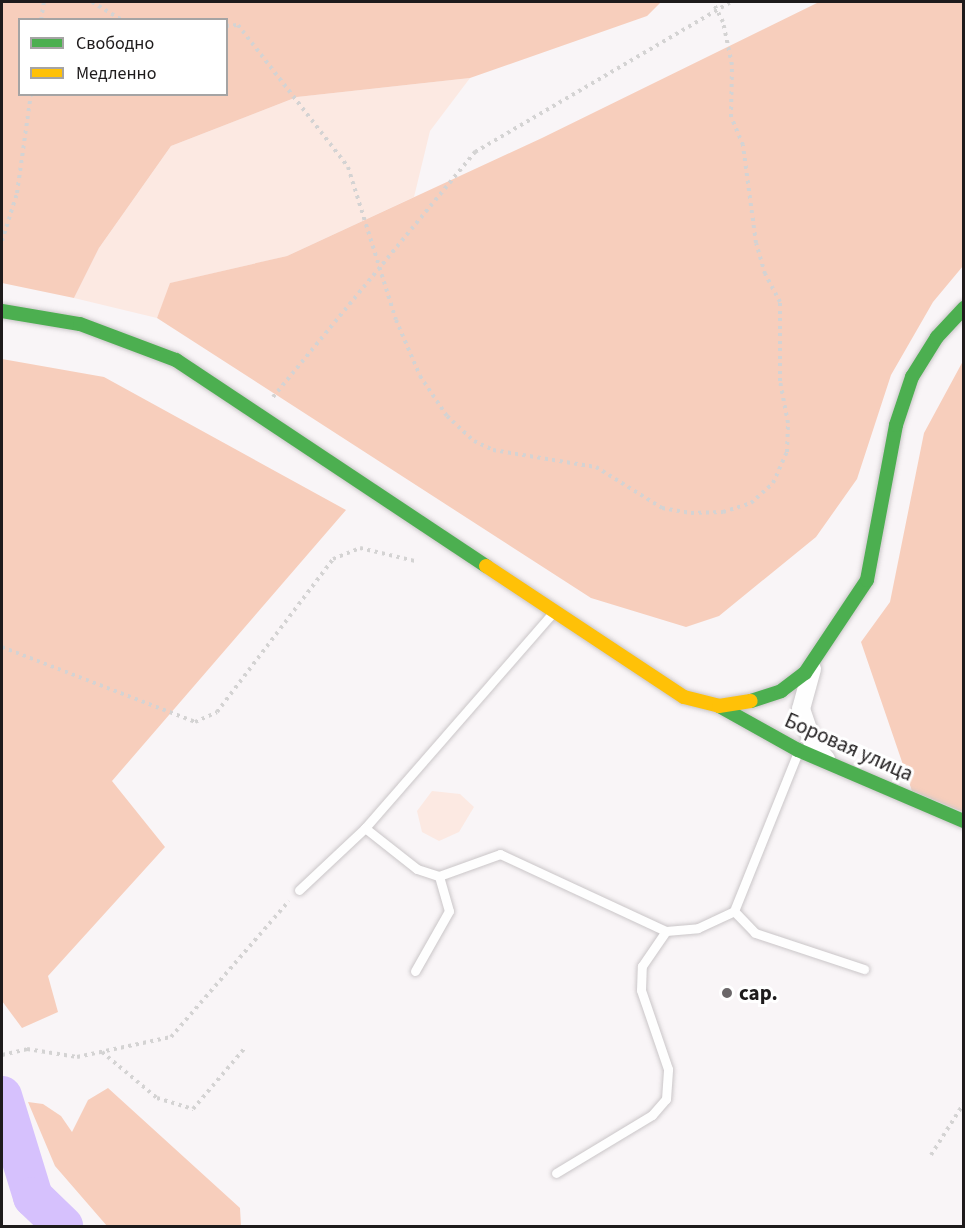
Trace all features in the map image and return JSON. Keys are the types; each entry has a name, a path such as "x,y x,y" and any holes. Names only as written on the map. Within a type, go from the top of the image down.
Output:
{"street":[{"path":"827,760 813,744 801,709 815,662 867,580 896,425 912,377 937,337 963,308"},
{"path":"2,311 80,324 176,360 684,697 719,706 781,691 815,662"},
{"name":"Боровая улица","path":"719,706 798,750 827,760 963,821"}],"lane":[{"path":"299,890 365,828 555,610"},
{"path":"365,828 417,869 439,876 500,854 666,931 698,928 734,911 798,750"},
{"path":"415,971 449,911 439,876"},
{"path":"734,911 755,933 864,969"},
{"path":"556,1173 652,1115 666,1099 668,1069 641,990 642,966 666,931"}],"path":[{"path":"41,18 44,2"},
{"path":"92,2 119,18"},
{"path":"228,27 238,25 348,166 396,320 420,376 447,416 474,441 518,456 596,467 662,508 691,513 723,512 751,502 773,483 787,452 788,423 780,381 783,326 780,302 765,274 756,243 743,145 731,117 732,65 717,9 713,2"},
{"path":"258,414 380,270 475,152 731,2"},
{"path":"2,240 17,193 31,96"},
{"path":"2,647 195,722 217,712 333,559 360,548 415,561"},
{"path":"2,1055 27,1049 77,1057 171,1037 299,890"},
{"path":"102,1052 157,1098 192,1109 245,1048"},
{"path":"931,1155 963,1103"}],"shaded area":[{"path":"2,2 661,2 647,16 470,78 297,97 171,146 99,248 74,298 2,283"},
{"path":"819,2 963,2 963,266 933,302 891,375 857,479 816,537 719,616 686,627 591,598 157,318 170,283 287,256 542,138"},
{"path":"470,78 430,131 414,197 287,256 171,283 157,318 74,298 99,248 171,146 297,97"},
{"path":"2,359 104,377 346,510 112,781 165,847 48,976 58,1012 22,1028 2,1001"},
{"path":"963,361 963,812 912,791 861,642 890,602 924,433"},
{"path":"432,791 460,794 474,807 459,832 439,841 422,832 417,811"},
{"path":"108,1088 240,1208 241,1226 107,1226 55,1166 28,1102 43,1104 61,1116 72,1132 88,1100"}],"waterway":[{"path":"2,1096 33,1197 63,1226"}],"traffic: fast":[{"path":"751,701 781,691 805,673 867,580 896,425 912,377 937,337 964,308"},
{"path":"2,311 80,324 176,360 486,566"},
{"path":"719,706 798,750 964,821"}],"traffic: slow":[{"path":"486,566 684,697 719,706 751,701"}],"place":[{"name":"сар.","path":"727,993"}]}
